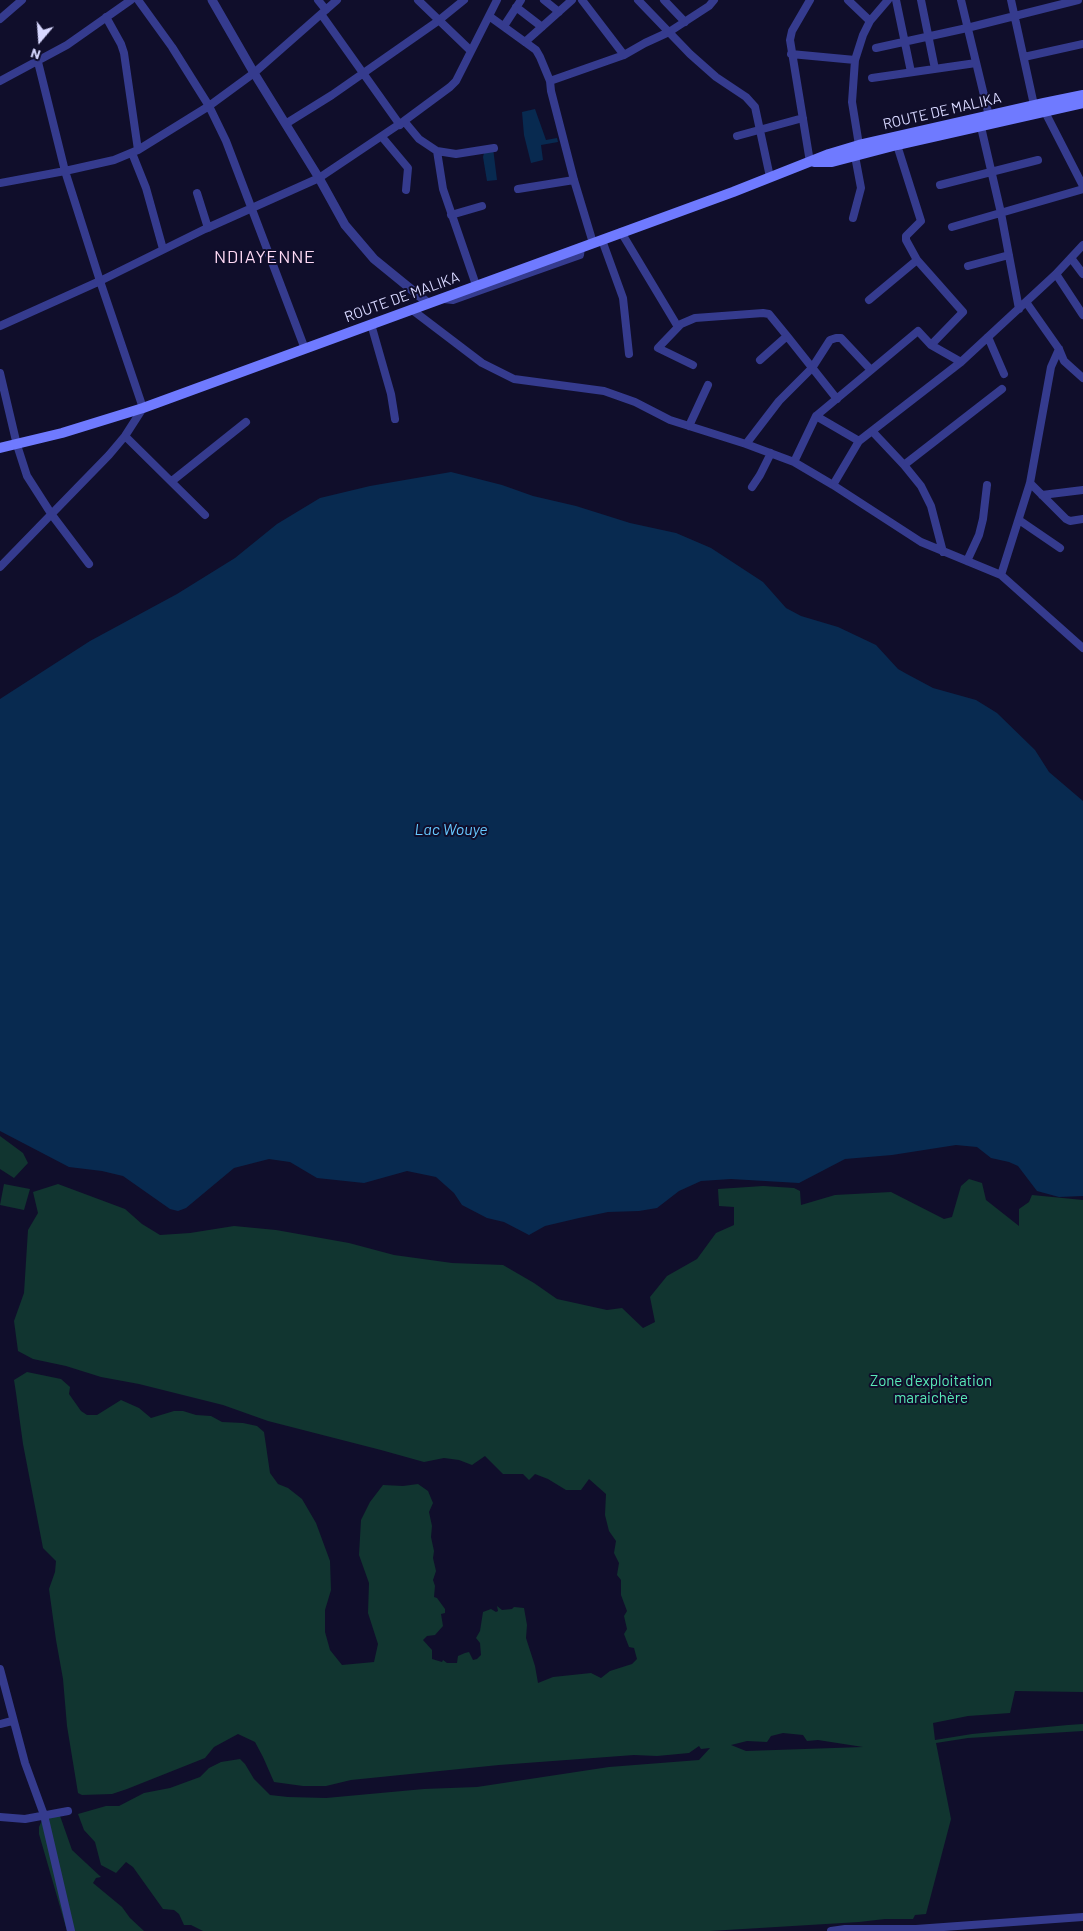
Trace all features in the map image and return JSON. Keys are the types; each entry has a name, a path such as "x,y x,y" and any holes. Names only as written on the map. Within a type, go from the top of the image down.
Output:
{"main road":[{"name":"ROUTE DE MALIKA","path":"0,448 62,433 143,408 830,154 859,145 1083,95"},
{"name":"ROUTE DE MALIKA","path":"810,162 832,162 897,145 1083,103"}],"street":[{"path":"8,0 14,6"},
{"path":"0,19 22,0"},
{"path":"0,81 67,45 131,0"},
{"path":"138,0 172,48 209,106 226,141 305,349"},
{"path":"212,0 254,73 287,123 345,224 358,243 380,265 428,303"},
{"path":"318,0 363,72 402,123 420,139 437,151 456,154 494,148"},
{"path":"0,183 114,160 135,152 209,106 254,73 337,0"},
{"path":"418,0 471,52"},
{"path":"287,123 332,95 438,21 464,0"},
{"path":"0,326 319,178 382,137 456,81 497,0"},
{"path":"544,0 559,12"},
{"path":"525,42 572,0"},
{"path":"582,0 624,55"},
{"path":"638,0 690,54 716,77 756,107 770,177"},
{"path":"664,0 685,22"},
{"path":"550,81 624,55 669,32 709,6 714,0"},
{"path":"810,0 792,31 790,40 810,162"},
{"path":"848,0 870,21"},
{"path":"896,0 911,72"},
{"path":"921,0 936,69"},
{"path":"961,0 989,116"},
{"path":"1011,0 1034,105"},
{"path":"876,48 968,28 1078,0"},
{"path":"859,145 853,108 855,60 863,35 883,2"},
{"path":"504,26 518,4 542,27"},
{"path":"489,16 536,50 550,81 550,91 574,180 597,241 622,298 629,354"},
{"path":"106,17 122,47 135,152 163,249"},
{"path":"1024,57 1083,44"},
{"path":"791,54 855,60"},
{"path":"0,566 52,515 125,436 143,408 65,171 38,62"},
{"path":"872,78 976,63"},
{"path":"952,227 1083,188 1045,112"},
{"path":"737,136 803,118"},
{"path":"981,127 1019,309"},
{"path":"382,137 408,168 406,190"},
{"path":"897,145 921,221 906,236 906,240 918,260 963,312 931,345"},
{"path":"437,151 443,189 476,285"},
{"path":"853,218 861,188 854,156"},
{"path":"940,185 1038,160"},
{"path":"518,189 574,180"},
{"path":"197,193 208,228"},
{"path":"451,215 482,206"},
{"path":"621,232 678,327"},
{"path":"833,485 859,441 961,362 1056,274 1083,245"},
{"path":"441,298 453,300 580,255 581,247"},
{"path":"968,266 1009,255"},
{"path":"1071,258 1083,274"},
{"path":"869,300 918,260"},
{"path":"1056,274 1083,315"},
{"path":"1026,302 1058,348 1064,361 1083,378"},
{"path":"411,309 482,363 514,379 604,391 635,402 670,420 746,444 794,462 833,485 905,533 943,552 1001,575 1083,648"},
{"path":"693,365 658,348 685,321 695,318 769,314 836,399"},
{"path":"371,324 391,394 396,419"},
{"path":"794,462 816,416 918,331 931,345 961,362"},
{"path":"760,360 787,336"},
{"path":"988,337 1004,374"},
{"path":"746,444 779,401 812,368 830,340 841,338 871,370"},
{"path":"1001,575 1020,520 1030,483 1051,367 1058,348"},
{"path":"0,373 17,445 27,476 52,515 89,564"},
{"path":"689,426 708,385"},
{"path":"904,464 1002,389"},
{"path":"816,416 859,441"},
{"path":"172,481 246,422"},
{"path":"872,431 904,464 927,496 943,552"},
{"path":"125,436 205,515"},
{"path":"752,487 771,454"},
{"path":"1030,483 1068,520 1083,519"},
{"path":"967,561 979,535 987,485"},
{"path":"1042,495 1083,490"},
{"path":"1020,520 1060,548"},
{"path":"0,1669 12,1721 44,1815 71,1931"},
{"path":"0,1724 12,1721"},
{"path":"0,1818 25,1818 68,1810"},
{"path":"831,1931 845,1929 916,1929 1083,1917"}],"green space":[{"path":"0,1136 23,1153 28,1163 14,1178 0,1169"},
{"name":"Zone d'exploitation maraichère","path":"969,1179 982,1183 986,1200 1019,1226 1019,1209 1029,1202 1032,1195 1083,1200 1083,1692 1015,1691 1010,1713 968,1716 933,1723 935,1740 972,1734 1083,1724 1083,1731 968,1738 936,1743 951,1819 926,1914 915,1915 913,1919 885,1919 710,1931 203,1931 191,1925 184,1925 179,1914 174,1910 163,1909 133,1867 126,1862 116,1873 101,1865 95,1842 84,1830 78,1814 106,1806 119,1806 144,1793 170,1788 200,1777 209,1768 221,1762 240,1759 254,1779 270,1795 326,1798 424,1789 477,1787 609,1767 699,1760 710,1748 701,1749 699,1746 689,1753 657,1756 634,1755 499,1765 351,1780 326,1786 303,1786 274,1782 255,1742 238,1734 214,1747 205,1758 127,1789 112,1794 82,1795 78,1793 49,1589 55,1572 56,1561 43,1548 23,1444 14,1380 27,1372 61,1379 70,1387 69,1394 81,1411 87,1415 97,1415 121,1400 139,1408 151,1418 174,1411 183,1411 196,1415 211,1416 222,1422 257,1426 264,1432 270,1473 278,1484 288,1488 302,1499 316,1523 330,1561 331,1590 325,1610 325,1632 330,1650 342,1665 374,1662 378,1644 368,1613 369,1583 359,1555 361,1520 370,1502 383,1485 403,1486 418,1484 428,1491 433,1503 429,1512 436,1571 433,1580 435,1586 434,1597 437,1598 445,1609 445,1613 441,1614 443,1626 435,1635 427,1636 423,1640 432,1650 432,1659 442,1662 443,1660 447,1663 457,1663 458,1656 469,1652 473,1660 477,1659 481,1655 480,1643 476,1638 480,1631 483,1612 491,1609 496,1612 498,1611 497,1606 502,1610 514,1607 524,1608 527,1625 526,1638 538,1683 553,1677 591,1673 601,1678 610,1671 632,1664 637,1659 634,1648 629,1647 624,1634 627,1629 624,1616 627,1611 621,1595 621,1580 617,1575 619,1563 614,1553 616,1541 609,1531 605,1515 606,1494 589,1479 581,1490 566,1490 548,1479 535,1474 529,1480 523,1474 503,1474 485,1456 472,1465 459,1460 444,1458 424,1462 268,1421 223,1405 33,1359 18,1351 14,1321 24,1293 28,1230 38,1213 33,1192 58,1184 125,1209 142,1224 160,1235 190,1233 234,1226 276,1230 349,1243 394,1255 452,1263 503,1265 557,1299 607,1310 622,1308 643,1328 655,1322 650,1297 667,1276 697,1259 716,1233 734,1225 734,1207 719,1206 718,1189 763,1186 794,1188 800,1191 801,1205 835,1195 891,1192 944,1219 952,1217 961,1186","holes":["783,1733 803,1735 807,1741 818,1740 863,1747 746,1751 731,1745 747,1741 767,1742 771,1736"]},
{"path":"4,1184 30,1189 24,1210 0,1205"},
{"path":"59,1813 72,1850 101,1877 96,1878 93,1883 122,1907 130,1918 144,1931 67,1931 39,1834 39,1827 43,1818"}],"water":[{"path":"535,109 546,140 557,138 558,142 541,145 543,160 531,163 524,135 522,112"},
{"path":"493,148 497,180 487,181 483,157 484,153"},
{"name":"Lac Wouye","path":"451,472 502,485 533,496 576,506 630,523 676,533 711,548 763,582 786,608 801,616 838,627 876,645 898,669 905,673 933,688 976,700 997,713 1035,750 1049,772 1083,801 1083,1196 1059,1197 1037,1191 1018,1166 991,1158 977,1147 956,1145 892,1155 845,1159 799,1183 731,1179 701,1181 679,1191 657,1208 639,1211 608,1212 579,1218 545,1226 529,1235 504,1222 487,1218 462,1205 454,1193 436,1177 407,1171 364,1183 317,1178 290,1162 269,1159 234,1168 186,1208 178,1211 170,1209 123,1176 69,1167 0,1131 0,699 90,641 177,594 235,558 277,524 320,498 370,486"}],"district":[{"name":"NDIAYENNE","path":"265,257"}]}
